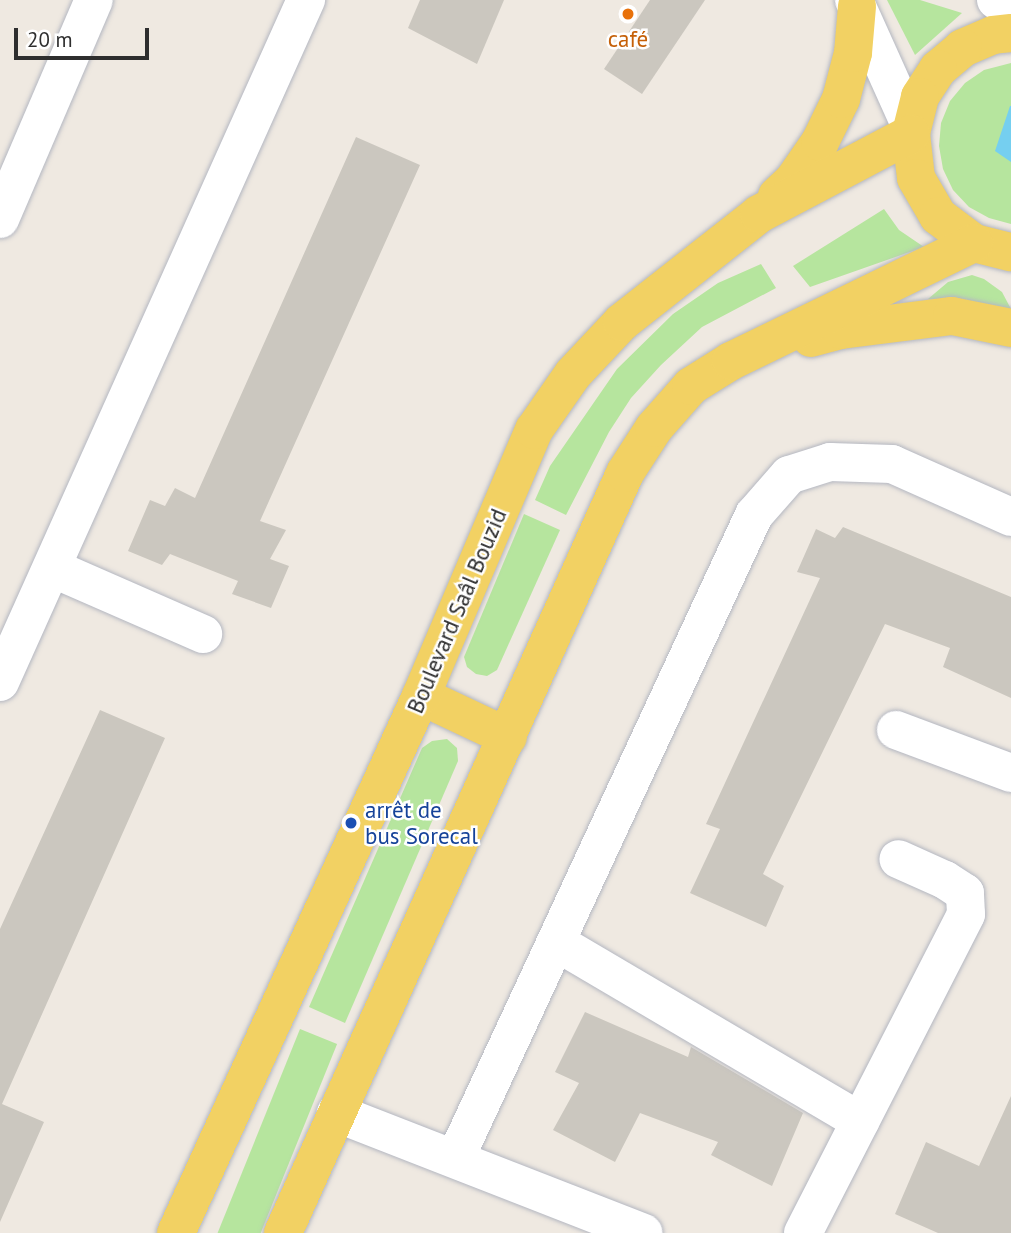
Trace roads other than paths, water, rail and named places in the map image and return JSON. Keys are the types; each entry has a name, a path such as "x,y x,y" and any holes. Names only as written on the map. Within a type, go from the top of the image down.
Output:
{"main road":[{"path":"759,214 793,181 820,142 835,110 853,54 856,3"},
{"path":"1011,33 993,35 963,48 938,69 920,97 911,131 911,156 925,198 938,216 974,243 1011,253"},
{"name":"Boulevard Saâl Bouzid","path":"176,1233 421,696 534,430 572,374 622,322 759,214 911,131"},
{"path":"283,1233 625,474 654,428 691,386 731,361 974,243"},
{"path":"731,361 841,330 952,316 1011,328"},
{"path":"421,696 508,737"}],"street":[{"path":"0,219 94,0"},
{"path":"0,682 306,0"},
{"path":"996,0 1011,9"},
{"path":"856,3 911,131"},
{"path":"456,1157 754,515 789,475 830,463 892,464 1011,517"},
{"path":"52,568 203,634"},
{"path":"896,730 1011,773"},
{"path":"803,1233 966,914 965,893 945,880 898,859"},
{"path":"556,942 860,1121"},
{"path":"336,1113 456,1157 643,1233"}],"water":[{"path":"1011,106 1011,162 995,151"}],"place":[{"name":"café","path":"628,14"},
{"name":"arrêt de bus Sorecal","path":"351,823"}]}
